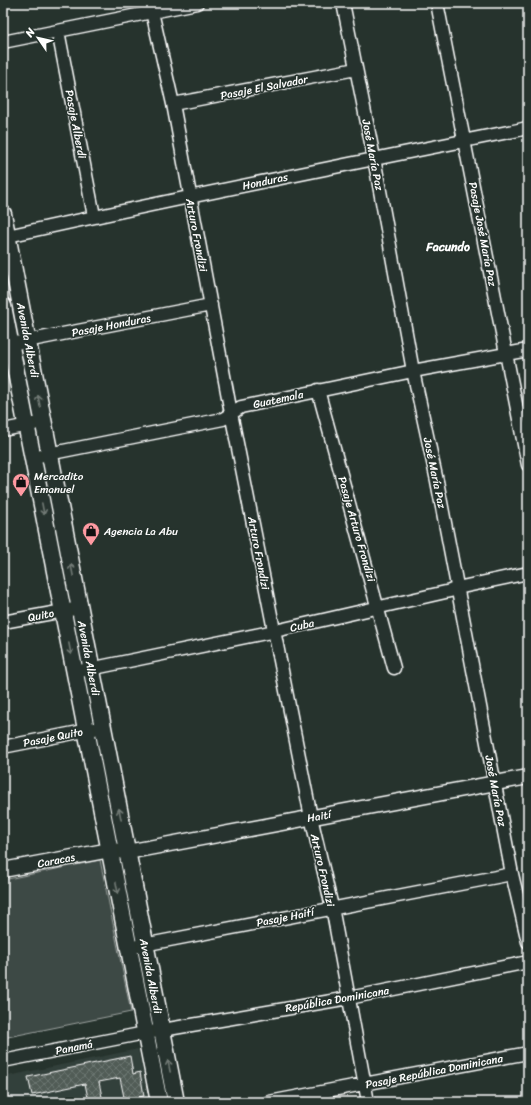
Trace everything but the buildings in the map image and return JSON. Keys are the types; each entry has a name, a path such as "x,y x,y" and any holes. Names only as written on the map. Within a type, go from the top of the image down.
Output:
{"main road":[{"name":"Avenida Alberdi","path":"3,214 5,237 28,341 176,1102"},
{"name":"Avenida Alberdi","path":"3,306 159,1102"}],"street":[{"path":"3,42 58,31 151,7 197,3"},
{"name":"José María Paz","path":"343,3 374,158 413,371 437,481 512,874 528,942"},
{"name":"Pasaje José María Paz","path":"437,3 528,464"},
{"name":"Arturo Frondizi","path":"151,7 173,104 210,306 311,817 332,907 368,1102"},
{"name":"Pasaje Alberdi","path":"58,31 94,216"},
{"name":"Pasaje El Salvador","path":"173,104 356,69"},
{"name":"Honduras","path":"5,237 94,216 374,158 528,128"},
{"name":"Pasaje Honduras","path":"10,344 210,306"},
{"name":"Guatemala","path":"33,457 223,419 241,407 318,390 528,350"},
{"name":"Pasaje Arturo Frondizi","path":"318,390 379,608 394,668"},
{"path":"3,430 44,422"},
{"name":"Cuba","path":"75,672 275,631 379,608 457,588 528,573"},
{"name":"Quito","path":"3,622 80,608"},
{"name":"Pasaje Quito","path":"3,747 103,727"},
{"name":"Haití","path":"110,850 127,852 528,777"},
{"name":"Caracas","path":"3,870 110,850"},
{"name":"Pasaje Haití","path":"128,947 512,874"},
{"name":"República Dominicana","path":"145,1033 348,998 528,962"},
{"name":"Panamá","path":"3,1061 145,1033"},
{"name":"Pasaje República Dominicana","path":"269,1102 528,1053"}],"shaded area":[{"path":"138,1049 149,1102 3,1102 3,1077"}],"green space":[{"path":"3,255 18,331 13,332 3,282"},
{"path":"47,472 71,594 64,594 41,474"},
{"path":"100,860 131,1012 3,1038 3,880"}],"place":[{"name":"Mercadito Emanuel","path":"21,497"},
{"name":"Agencia La Abu","path":"91,546"}],"district":[{"name":"Facundo","path":"448,247"}]}
